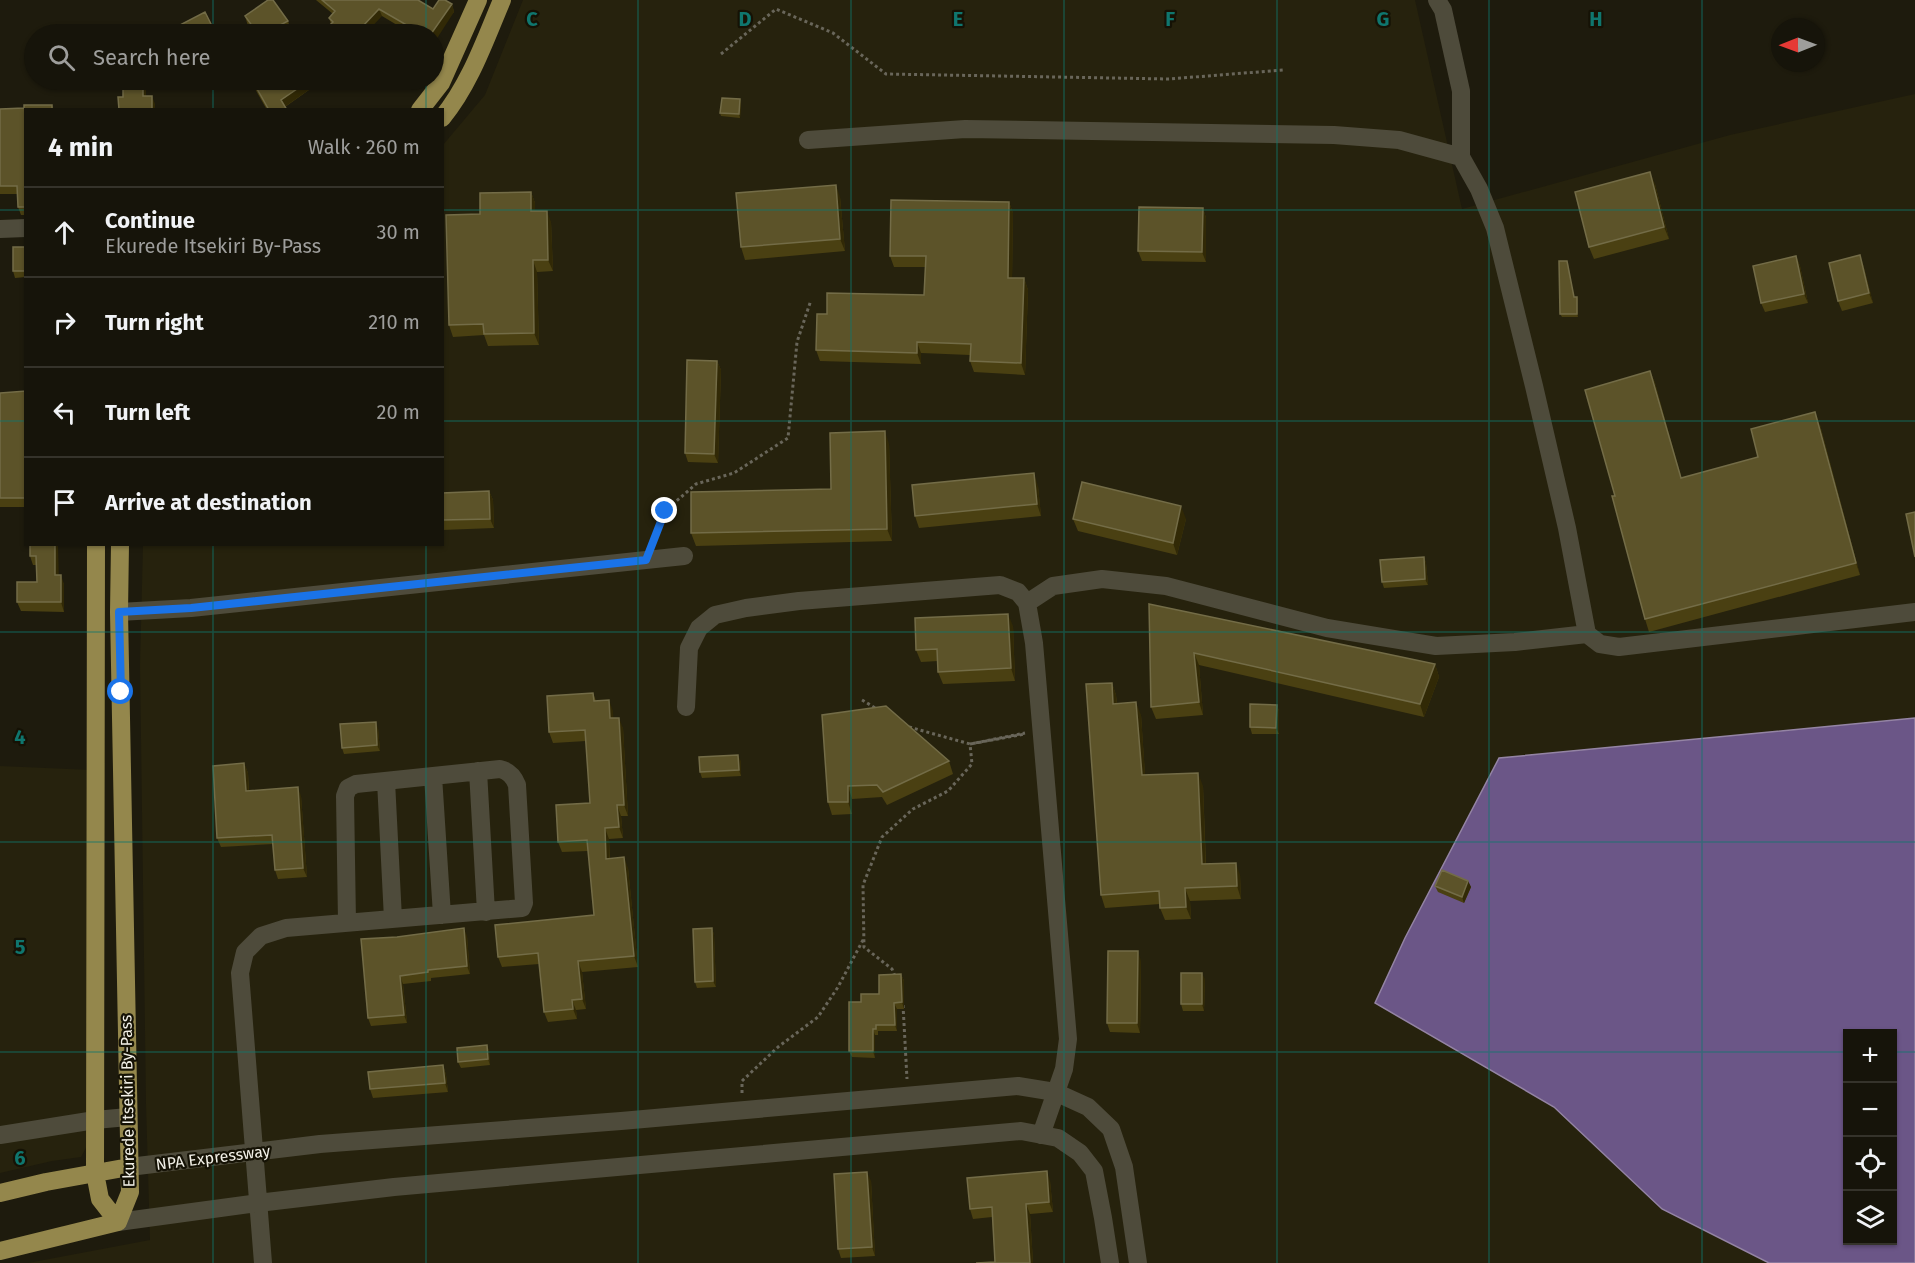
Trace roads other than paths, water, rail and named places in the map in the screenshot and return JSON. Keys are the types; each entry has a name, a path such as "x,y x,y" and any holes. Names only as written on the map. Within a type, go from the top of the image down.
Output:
{"main road":[{"path":"444,76 478,0"},
{"path":"444,116 455,102 480,53 502,0"},
{"path":"422,108 436,90"},
{"name":"Ekurede Itsekiri By-Pass","path":"96,546 95,1173 100,1198 118,1222"},
{"name":"Ekurede Itsekiri By-Pass","path":"118,1222 130,1192 119,612 120,546"},
{"name":"NPA Expressway","path":"0,1193 129,1167"},
{"path":"0,1251 118,1222"}],"street":[{"path":"1437,0 1443,10 1461,92 1461,157 1479,189 1495,228 1567,528 1587,634 1600,644 1619,647 1915,612"},
{"path":"808,140 965,129 1334,135 1399,140 1461,157"},
{"path":"0,229 24,228"},
{"path":"119,612 191,608 684,556"},
{"path":"1028,603 1053,586 1102,579 1166,586 1327,628 1436,646 1515,642 1587,634"},
{"path":"686,707 688,648 699,628 715,615 746,608 799,601 1000,585 1018,592 1028,603 1042,730 1068,1039 1064,1069 1041,1135"},
{"path":"263,1263 240,973 245,952 261,936 286,928 519,910 524,903 515,779 505,770 500,769 356,784 346,791 347,922"},
{"path":"478,771 486,912"},
{"path":"433,776 442,915"},
{"path":"386,781 393,919"},
{"name":"NPA Expressway","path":"129,1167 253,1151 1018,1086 1055,1092 1088,1107 1111,1129 1124,1167 1138,1263"},
{"path":"0,1135 94,1120 128,1118"},
{"path":"118,1222 394,1187 1021,1131 1058,1138 1080,1153 1094,1172 1110,1263"}]}
